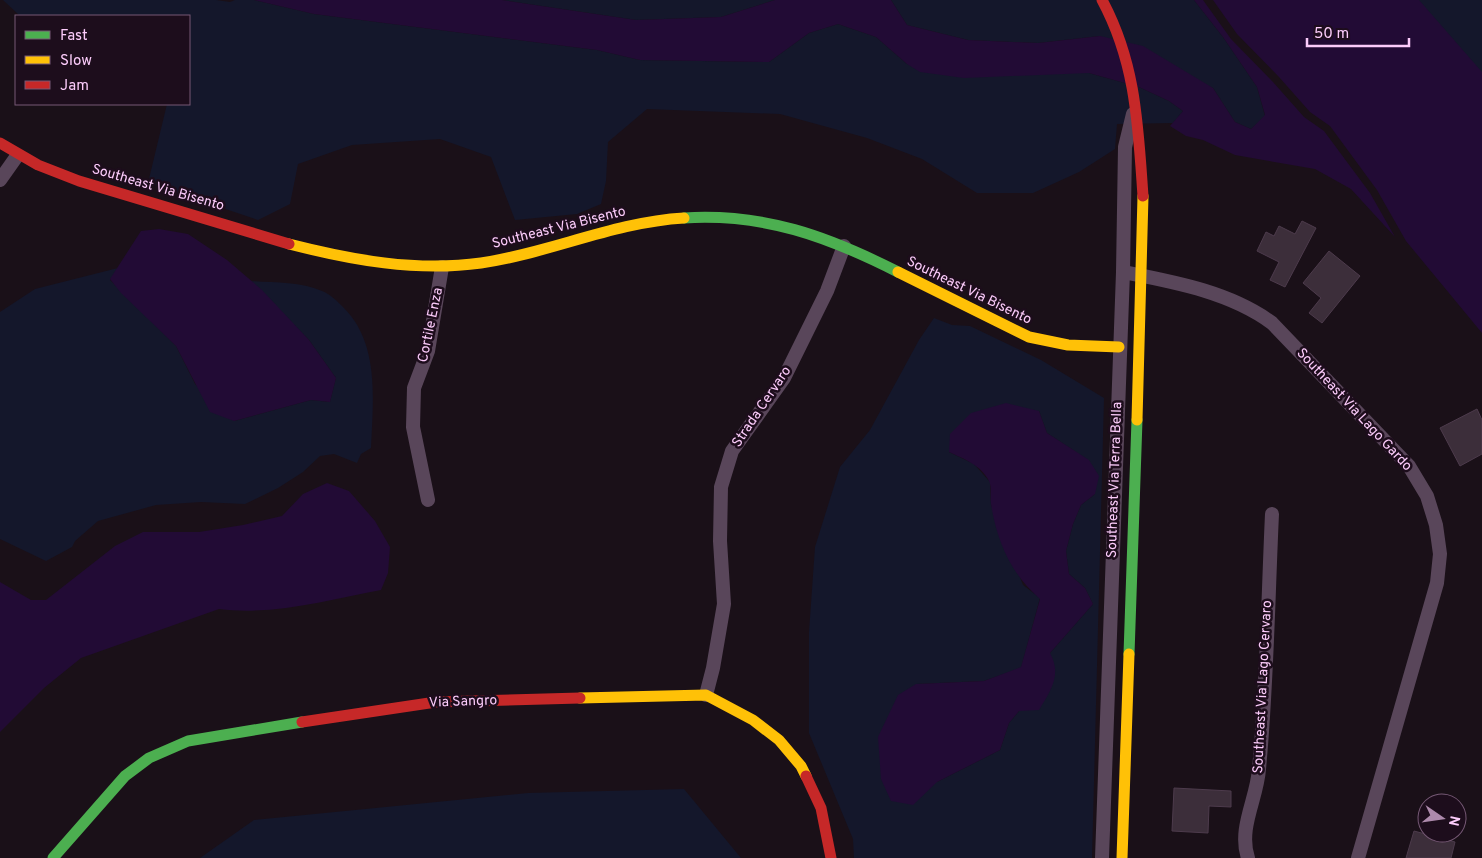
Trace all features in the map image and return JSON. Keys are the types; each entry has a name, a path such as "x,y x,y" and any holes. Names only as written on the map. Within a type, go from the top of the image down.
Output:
{"street":[{"name":"Southeast Via Terra Bella","path":"1102,0 1115,20 1127,55 1136,104 1144,205 1122,858"},
{"name":"Southeast Via Terra Bella","path":"1102,858 1123,272 1125,147 1136,104"},
{"name":"Southeast Via Bisento","path":"0,143 17,156 74,179 323,253 378,263 442,267 482,262 645,222 692,217 737,218 776,224 813,234 844,246 1005,326 1036,339 1066,344 1119,347"},
{"path":"0,180 17,156"},
{"name":"Strada Cervaro","path":"706,695 714,668 724,604 720,540 721,487 732,452 784,378 827,291 844,246"},
{"name":"Cortile Enza","path":"428,500 413,427 414,388 428,351 442,267"},
{"name":"Southeast Via Lago Gardo","path":"1123,272 1228,298 1252,308 1272,323 1409,466 1427,496 1436,525 1440,554 1437,583 1358,858"},
{"name":"Southeast Via Lago Cervaro","path":"1248,858 1244,846 1244,832 1255,793 1261,747 1272,514"},
{"name":"Via Sangro","path":"53,858 125,776 149,758 188,741 385,708 436,702 706,695 753,720 779,740 800,766 821,808 831,858"}],"shaded area":[{"path":"3,0 216,0 230,2 235,0 254,0 314,14 597,50 640,60 769,62 809,33 838,24 876,37 907,64 1089,73 1139,87 1169,101 1183,111 1173,123 1117,124 1115,149 1079,172 1033,193 977,193 922,159 867,138 780,114 647,109 608,142 606,181 601,204 577,214 515,220 491,157 440,139 352,145 298,164 290,204 258,220 148,183 167,105 190,105 190,15 19,15"},
{"path":"254,0 502,0 636,20 721,17 775,0 891,0 907,25 968,40 1038,43 1100,36 1143,46 1213,88 1235,122 1251,129 1265,115 1257,87 1223,37 1194,0 1203,0 1231,39 1304,117 1324,131 1370,193 1395,237 1351,189 1315,169 1235,155 1203,140 1186,136 1170,126 1183,111 1169,101 1139,87 1089,73 964,78 920,72 907,64 876,37 838,24 809,33 769,62 640,60 597,50 314,14"},
{"path":"502,0 775,0 721,17 636,20"},
{"path":"891,0 1194,0 1223,37 1257,87 1265,116 1251,129 1235,122 1213,88 1100,36 1038,43 968,40 907,25"},
{"path":"1213,0 1419,0 1482,72 1482,333 1406,241 1377,190 1330,126 1310,112 1237,34"},
{"path":"1348,0 1482,0 1482,151"},
{"path":"159,229 188,234 227,260 262,290 309,340 336,378 330,402 311,400 234,421 210,412 176,346 121,293 110,279 141,231"},
{"path":"118,268 110,280 176,346 195,384 234,421 311,400 330,402 336,378 309,340 251,281 305,286 331,296 355,321 369,355 373,392 371,448 361,454 357,463 334,454 320,456 303,472 278,488 245,504 201,502 156,505 98,521 75,541 72,547 46,561 0,539 0,312 35,289"},
{"path":"934,318 952,325 970,326 1041,360 1104,398 1092,858 854,858 853,839 809,733 809,632 815,547 840,467 870,430 919,340","holes":["1039,411 1047,433 1088,460 1095,494 1081,505 1073,524 1066,551 1069,574 1085,588 1093,604 1050,653 1019,711 1009,723 1000,750 937,782 917,684 984,681 1021,668 1040,598 1023,585 991,505 990,482 974,464 949,452"]},
{"path":"1006,403 1039,411 1047,433 1089,460 1099,476 1095,494 1081,505 1073,524 1066,551 1069,574 1085,588 1093,604 1050,653 1055,668 1054,682 1039,710 1019,711 1009,723 1000,750 937,782 913,805 891,801 881,779 878,737 898,695 916,684 984,681 1021,667 1040,599 1013,568 1001,544 991,504 990,483 986,475 972,463 949,452 950,434 971,413"},
{"path":"327,483 349,491 375,521 390,547 388,573 381,590 280,609 239,611 219,609 81,658 44,688 0,732 0,582 31,600 46,600 115,546 143,532 199,532 282,516 303,494"},
{"path":"684,789 741,858 200,858 254,820 528,793"}],"building":[{"path":"1302,221 1316,228 1285,287 1270,280 1279,262 1257,251 1266,232 1274,236 1279,226 1295,234"},
{"path":"1329,251 1360,276 1322,323 1309,313 1321,298 1303,283"},
{"path":"1477,409 1482,420 1482,454 1460,466 1440,428"},
{"path":"1174,788 1231,791 1231,807 1209,806 1208,833 1172,831"},
{"path":"1414,831 1417,832 1417,843 1455,843 1451,858 1406,858"}],"traffic: fast":[{"path":"684,218 713,217 768,223 820,238 872,259 898,272"},
{"path":"1129,654 1137,420"},
{"path":"53,858 125,776 149,758 188,741 302,722"}],"traffic: slow":[{"path":"1137,420 1143,196"},
{"path":"289,244 336,255 384,263 432,266 457,265 507,258 632,225 684,218"},
{"path":"898,272 1029,337 1068,345 1119,347"},
{"path":"1122,858 1129,654"},
{"path":"580,698 706,695 753,720 779,740 801,766 806,776"}],"traffic: jam":[{"path":"1102,0 1122,47 1129,71 1137,119 1143,196"},
{"path":"0,143 38,165 79,181 289,244"},
{"path":"302,722 436,702 580,698"},
{"path":"806,776 821,808 831,858"}]}
